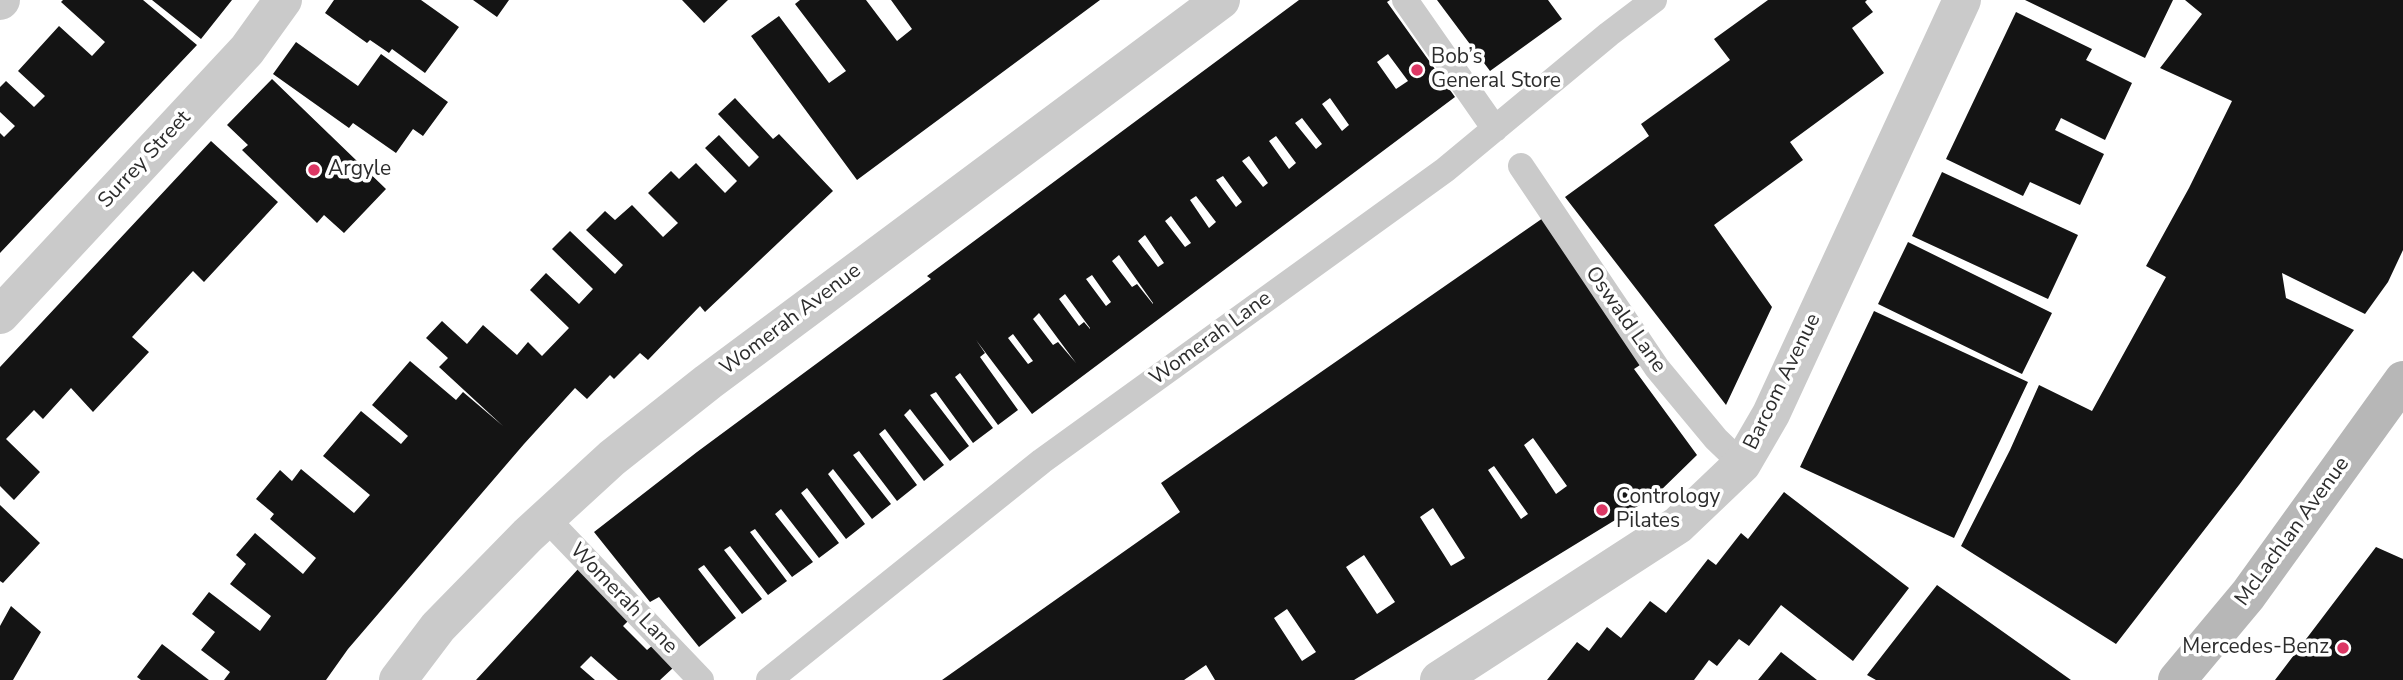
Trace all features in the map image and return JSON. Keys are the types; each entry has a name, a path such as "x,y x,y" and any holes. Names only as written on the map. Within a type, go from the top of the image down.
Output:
{"main road":[{"name":"McLachlan Avenue","path":"2177,680 2248,595 2403,380"}],"street":[{"name":"Surrey Street","path":"0,315 247,51 283,0"},
{"name":"Womerah Avenue","path":"398,680 438,627 546,518 612,458 708,382 1221,0"},
{"name":"Barcom Avenue","path":"1439,680 1678,525 1742,464 1771,414 1962,0"}],"lane":[{"path":"1405,0 1495,129"},
{"name":"Womerah Lane","path":"769,680 1042,461 1445,170 1654,0"},
{"name":"Oswald Lane","path":"1521,166 1657,368 1716,439 1742,464"},
{"name":"Womerah Lane","path":"546,518 701,680"}],"building":[{"path":"143,0 197,45 0,253 0,133 4,137 15,126 0,112 0,87 6,81 34,107 45,96 18,71 59,26 92,56 105,42 61,2"},
{"path":"152,0 232,0 201,39"},
{"path":"334,0 421,0 459,27 425,73 392,49 389,53 370,40 367,43 325,13"},
{"path":"473,0 509,0 497,17"},
{"path":"682,0 728,0 704,23"},
{"path":"800,0 866,0 897,41 912,29 891,0 1100,0 857,180 751,36 779,16 829,83 846,71 795,4"},
{"path":"1299,0 1390,0 1387,2 1455,97 1032,414 976,340 985,353 980,357 1018,410 998,425 960,373 955,377 993,428 973,443 936,392 930,395 969,446 950,461 910,409 904,415 944,465 924,481 885,429 879,434 917,485 897,501 859,451 853,455 891,504 872,519 833,469 828,474 865,524 846,539 807,488 801,493 839,543 819,558 781,509 775,514 813,562 792,577 755,529 750,532 787,581 768,595 730,546 724,550 762,599 742,614 704,565 698,569 736,618 699,647 659,597 650,602 594,532 697,452 931,279 927,276","holes":["1388,54 1408,81 1396,89 1377,62","1330,98 1349,125 1342,131 1322,104","1302,118 1322,144 1316,149 1295,123","1276,136 1296,163 1289,169 1269,141","1249,156 1268,183 1263,187 1242,161","1223,176 1242,202 1236,207 1216,180","1196,196 1216,222 1209,228 1190,200","1171,216 1191,243 1185,247 1165,221","1145,235 1164,263 1158,267 1138,241","1119,255 1153,304 1137,284 1132,287 1112,261","1092,275 1111,302 1106,306 1086,279","1065,294 1090,329 1084,322 1079,326 1059,299","1039,313 1076,363 1058,342 1053,345 1033,319","1013,334 1033,361 1028,364 1008,338"]},
{"path":"1437,0 1548,0 1562,19 1490,71"},
{"path":"1768,0 1867,0 1865,2 1873,12 1852,28 1884,73 1790,142 1803,160 1714,225 1772,307 1726,405 1565,197 1649,136 1641,124 1730,60 1714,39"},
{"path":"2025,0 2173,0 2145,58"},
{"path":"2185,0 2403,0 2403,250 2388,282 2365,314 2282,273 2286,298 2354,330 2116,644 1961,546 2010,450 2039,385 2092,411 2166,277 2146,266 2232,101 2160,68 2202,14"},
{"path":"2016,12 2092,49 2086,60 2132,83 2105,140 2061,118 2055,130 2104,154 2080,205 2030,182 2023,196 1946,159"},
{"path":"296,42 358,86 381,54 448,102 423,136 413,129 396,153 353,123 349,128 273,74"},
{"name":"Argyle","path":"272,79 386,189 344,233 324,215 317,223 242,150 248,145 227,125"},
{"path":"735,98 773,139 779,134 833,191 705,312 700,306 648,360 640,353 614,379 610,375 587,399 575,388 348,649 326,680 224,680 230,672 201,650 215,632 192,614 209,592 260,631 271,616 230,584 246,564 236,555 255,533 303,574 316,558 270,519 274,514 256,499 280,470 292,481 301,469 354,513 370,495 323,456 361,411 401,444 408,436 372,405 410,361 456,400 463,392 503,426 439,367 448,358 426,338 442,321 467,344 483,325 517,355 528,342 542,356 569,328 530,290 546,273 579,304 593,289 552,249 570,231 615,274 623,265 586,230 605,211 615,220 632,205 663,237 678,223 648,193 671,171 679,179 696,163 725,193 737,181 705,148 719,135 749,167 759,157 718,114"},
{"path":"211,141 278,202 204,282 193,271 132,337 149,352 93,412 71,388 43,419 34,410 6,439 40,472 14,500 0,486 0,367"},
{"path":"1942,172 2078,235 2048,299 1912,236"},
{"path":"1543,218 1643,363 1634,369 1697,455 1656,495 1354,680 1215,680 1206,665 1184,680 942,680 1180,512 1161,483","holes":["1533,438 1567,486 1556,494 1524,445","1494,466 1528,514 1521,519 1488,470","1433,508 1465,558 1451,566 1420,517","1364,555 1395,602 1377,614 1346,567","1287,609 1316,652 1302,661 1274,618"]},
{"path":"1908,242 2052,313 2022,374 1878,304"},
{"path":"1874,311 2028,382 1954,538 1800,467"},
{"path":"1784,492 1909,588 1853,661 1781,605 1749,646 1739,639 1717,666 1709,660 1694,680 1547,680 1577,642 1589,651 1607,627 1621,638 1650,601 1666,613 1708,559 1716,565 1741,533 1748,539"},
{"path":"0,505 40,543 3,583 0,581"},
{"path":"2376,547 2403,559 2403,680 2275,680"},
{"path":"579,568 629,620 623,626 647,650 653,645 674,667 660,680 618,680 591,656 580,667 595,680 476,680"},
{"path":"1937,585 2071,680 1876,680 1867,675"},
{"path":"11,606 41,632 13,680 0,680 0,626"},
{"path":"162,644 209,680 141,680 137,677"},
{"path":"1781,652 1817,680 1758,680"}],"place":[{"name":"Bob’s General Store","path":"1417,70"},
{"name":"Argyle","path":"314,170"},
{"name":"Contrology Pilates","path":"1602,510"},
{"name":"Mercedes-Benz","path":"2343,648"}]}
